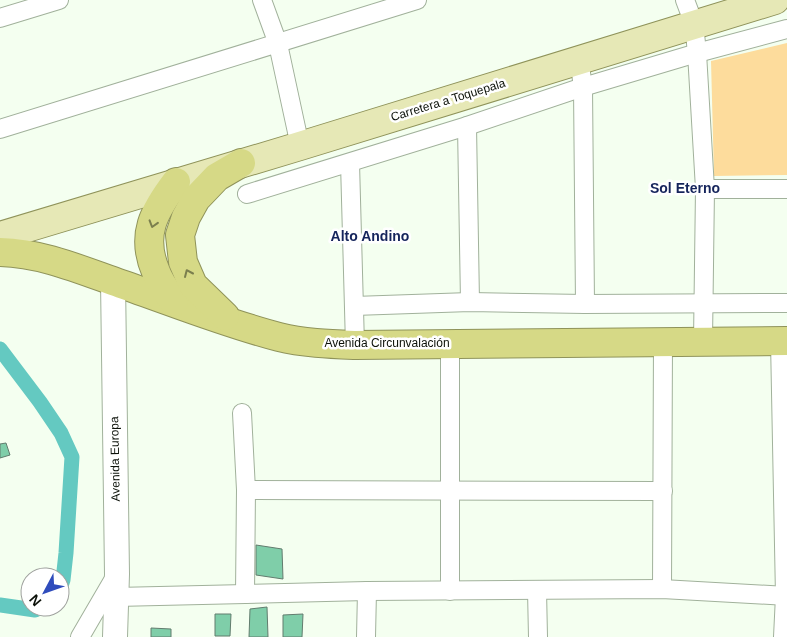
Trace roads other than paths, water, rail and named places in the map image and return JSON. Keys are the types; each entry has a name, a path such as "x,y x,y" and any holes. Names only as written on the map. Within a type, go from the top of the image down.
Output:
{"highway":[{"path":"232,322 193,285 183,262 180,236 186,217 196,199 217,177 241,163"},
{"path":"174,302 156,274 149,252 150,228 159,205 176,182"},
{"name":"Avenida Circunvalación","path":"0,252 16,252 57,261 232,322 281,337 326,344 784,341"}],"main road":[{"name":"Carretera a Toquepala","path":"0,236 300,146 579,59 690,12 775,0"},
{"name":"Avenida Europa","path":"113,281 115,637"}],"street":[{"path":"0,18 59,0"},
{"path":"262,0 278,44 300,146"},
{"path":"0,129 417,0"},
{"path":"690,12 697,53 705,189 703,341"},
{"path":"247,194 467,126 583,87 697,53 787,29"},
{"path":"579,59 583,87 586,304"},
{"path":"467,126 470,302"},
{"path":"350,163 355,345"},
{"path":"705,189 787,189"},
{"path":"354,306 470,302 586,304 787,303"},
{"path":"662,589 663,341"},
{"path":"783,637 786,596 784,341"},
{"path":"450,344 450,591"},
{"path":"242,413 246,490 245,594"},
{"path":"246,490 663,491"},
{"path":"80,637 116,585 245,594 662,589 786,596"},
{"path":"537,590 538,637"},
{"path":"366,637 367,592"}],"waterway":[{"path":"0,349 61,433 72,457 64,567"},
{"path":"0,605 20,608"}],"district":[{"name":"Sol Eterno","path":"685,188"},
{"name":"Alto Andino","path":"370,236"}]}
